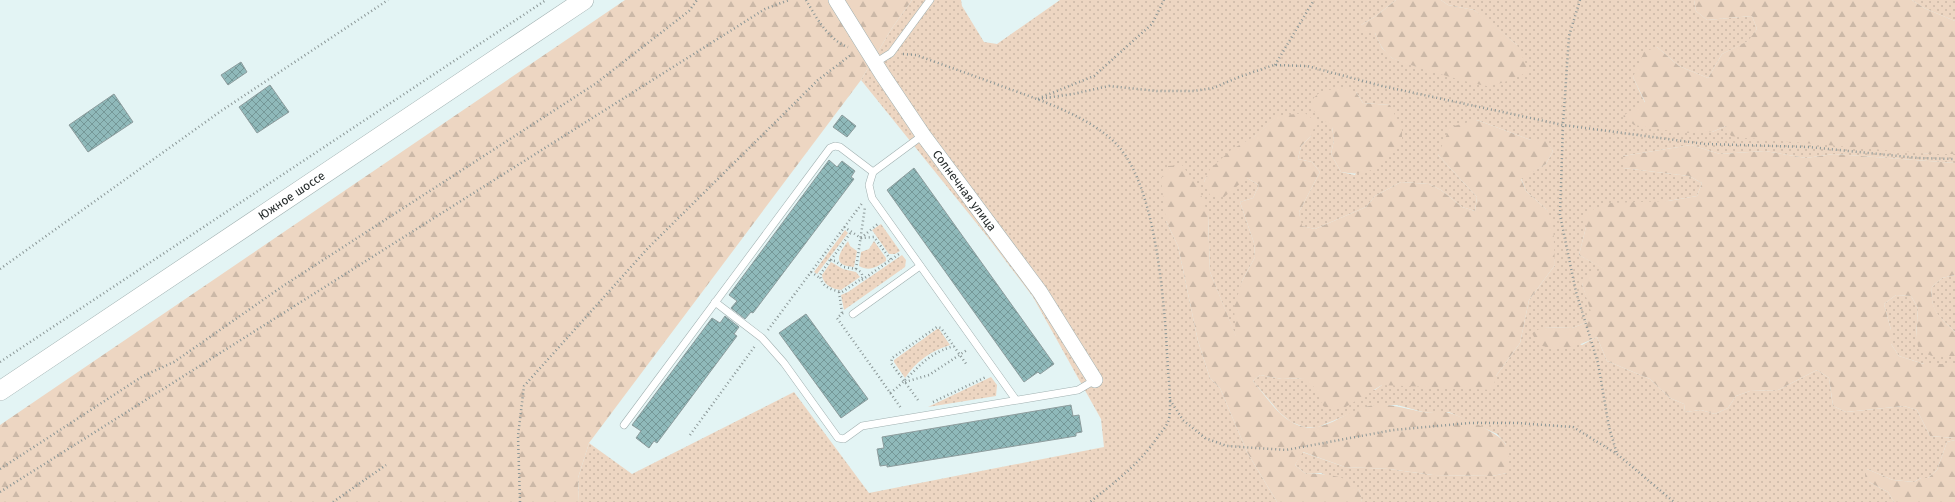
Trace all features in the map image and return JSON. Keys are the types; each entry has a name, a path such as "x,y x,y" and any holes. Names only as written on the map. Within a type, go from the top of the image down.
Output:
{"street":[{"name":"Южное шоссе","path":"0,391 584,0"},
{"name":"Солнечная улица","path":"836,0 923,135 1040,292 1095,380"}],"lane":[{"path":"875,62 891,54 930,0"},
{"path":"923,135 873,172 869,185 872,198 1016,400"},
{"path":"624,425 830,148 835,146 840,147 873,172"},
{"path":"851,312 920,266"},
{"path":"715,302 762,338 784,363 838,438 844,439 862,426 1078,390 1095,380"}],"path":[{"path":"0,269 221,111 388,0"},
{"path":"0,362 546,0"},
{"path":"0,469 142,376 174,362 283,286 595,84 689,11 697,0"},
{"path":"0,492 765,9 789,0"},
{"path":"806,0 830,35 843,45 853,48"},
{"path":"1038,99 1094,76 1152,24 1164,0"},
{"path":"1274,65 1314,0"},
{"path":"1580,0 1569,36 1563,125 1560,215 1576,292 1598,363 1609,427 1617,454"},
{"path":"520,502 518,436 524,386 648,248 818,80 858,50"},
{"path":"891,54 916,55 1038,99 1088,122 1119,146 1134,169 1142,189 1153,237 1164,307 1170,399 1168,422 1146,454 1135,466 1090,502"},
{"path":"1038,99 1073,94 1108,86 1157,91 1194,91 1213,88 1274,65 1307,66 1382,86 1563,125 1705,144 1809,147 1918,158 1955,159"},
{"path":"690,435 867,197 856,269"},
{"path":"860,238 886,218"},
{"path":"844,227 860,238 874,237 891,260"},
{"path":"820,278 825,266 851,232"},
{"path":"811,272 820,278 826,287 839,292 847,290 908,248"},
{"path":"830,260 835,261 844,267 856,269 861,272 863,277 860,280"},
{"path":"839,292 842,314"},
{"path":"851,312 842,314 837,318 906,418"},
{"path":"918,400 892,362 892,358 936,327 940,328 967,365"},
{"path":"906,382 920,363 933,354 954,346"},
{"path":"890,393 906,382 929,375 960,355"},
{"path":"927,405 996,373"},
{"path":"1170,399 1183,420 1205,438 1227,446 1286,450 1393,430 1470,423 1517,423 1573,427 1617,454 1674,502"},
{"path":"334,502 386,465"}],"green space":[{"path":"625,0 912,0 892,28 861,80 589,443 578,478 579,502 0,502 0,425"},
{"path":"912,0 961,0 962,6 984,42 997,44 1060,0 1396,0 1376,16 1361,25 1375,33 1382,48 1392,58 1418,67 1517,45 1474,10 1448,5 1441,0 1694,0 1696,11 1707,20 1752,16 1757,29 1749,41 1722,54 1708,78 1679,66 1657,47 1633,77 1645,103 1712,132 1726,126 1930,154 1955,154 1955,163 1834,154 1806,158 1765,151 1720,154 1691,145 1623,156 1623,168 1689,176 1702,183 1697,196 1668,201 1586,227 1579,255 1605,269 1582,284 1592,312 1585,323 1572,328 1543,327 1582,345 1597,337 1607,361 1650,379 1670,398 1684,404 1685,412 1701,410 1715,414 1728,408 1736,396 1750,391 1778,390 1817,370 1829,378 1833,406 1846,412 1904,406 1917,410 1930,436 1955,438 1955,440 1947,442 1937,470 1928,478 1921,478 1914,482 1893,480 1867,469 1869,482 1888,492 1894,502 1362,502 1359,490 1321,473 1306,474 1295,465 1302,452 1345,467 1389,469 1433,475 1492,476 1507,473 1506,444 1497,434 1449,412 1423,412 1397,405 1369,406 1318,427 1304,427 1291,422 1280,413 1253,381 1260,375 1282,379 1303,378 1375,390 1382,385 1496,376 1520,343 1529,300 1555,265 1547,210 1526,191 1521,178 1546,164 1553,151 1545,141 1531,140 1477,120 1438,155 1477,197 1475,211 1462,207 1441,190 1429,184 1401,182 1375,196 1366,207 1315,229 1301,226 1299,212 1320,172 1312,162 1298,159 1301,146 1311,136 1277,117 1254,137 1232,151 1219,162 1208,174 1204,182 1247,178 1259,185 1253,198 1240,202 1254,243 1255,257 1242,281 1236,337 1210,272 1208,214 1166,221 1178,246 1198,341 1210,378 1220,388 1247,452 1277,502 579,502 578,478 589,443 632,474 794,392 869,493 1104,447 1101,419 1033,297 986,235 861,80 892,28","holes":["1356,92 1363,103 1390,105 1355,175 1341,172 1331,154 1334,140 1332,127"]},
{"path":"1396,0 1441,0 1448,5 1474,10 1517,45 1529,71 1510,80 1489,86 1472,83 1410,65 1392,58 1384,50 1375,33 1360,32 1361,25 1376,16"},
{"path":"1694,0 1912,0 1924,8 1955,21 1955,154 1930,154 1745,138 1731,136 1726,126 1712,132 1683,133 1634,125 1623,116 1645,102 1633,77 1644,52 1657,47 1679,66 1708,78 1722,54 1748,41 1757,29 1752,16 1707,20 1696,11"},
{"path":"1912,0 1955,0 1955,21 1924,8"},
{"path":"1343,87 1356,92 1363,103 1390,105 1402,130 1402,144 1376,168 1369,171 1361,173 1341,172 1331,154 1334,140 1332,127 1310,108 1314,98 1318,94"},
{"path":"1305,113 1316,122 1311,136 1301,146 1298,159 1312,162 1320,172 1299,212 1302,226 1315,229 1366,207 1375,196 1401,182 1429,184 1441,190 1462,207 1475,211 1477,197 1438,155 1450,127 1477,120 1531,140 1545,140 1553,151 1546,164 1521,179 1526,191 1547,210 1553,223 1555,265 1529,300 1520,343 1496,376 1493,390 1382,385 1344,408 1329,409 1323,406 1314,387 1303,378 1282,379 1260,375 1253,381 1281,414 1288,420 1304,427 1321,426 1361,408 1376,405 1390,405 1423,412 1447,412 1456,415 1488,430 1505,443 1509,454 1507,473 1492,476 1433,475 1389,469 1345,467 1303,452 1295,465 1306,474 1335,476 1349,481 1359,490 1362,502 1277,502 1247,452 1220,388 1210,378 1198,341 1178,246 1166,221 1161,179 1168,166 1182,165 1198,187 1208,214 1210,272 1236,336 1234,308 1242,281 1255,257 1254,243 1240,202 1253,198 1259,185 1247,178 1224,197 1210,195 1204,182 1210,169 1231,150 1255,136 1277,116"},
{"path":"1691,145 1720,154 1765,151 1806,158 1834,154 1955,163 1955,275 1942,278 1932,287 1932,302 1940,317 1955,332 1955,356 1932,356 1919,351 1916,337 1918,308 1911,296 1896,295 1884,304 1891,330 1891,344 1899,356 1924,364 1955,364 1955,438 1930,436 1917,410 1904,406 1846,412 1833,406 1829,378 1817,370 1778,390 1750,391 1736,396 1728,408 1715,414 1701,410 1685,412 1684,404 1670,398 1650,379 1607,361 1597,337 1576,346 1562,348 1538,345 1532,333 1543,327 1572,328 1585,323 1591,312 1582,284 1591,273 1604,269 1579,255 1586,227 1584,213 1610,203 1668,201 1697,196 1702,183 1689,176 1623,168 1623,156"},
{"path":"881,224 900,251 895,254 889,254 872,230"},
{"path":"845,230 848,233 817,274 814,272"},
{"path":"848,241 850,246 857,251 854,267 842,264 839,258"},
{"path":"874,241 886,258 886,261 870,269 859,266 861,252 869,249"},
{"path":"902,255 906,260 905,267 844,310 841,295 848,292"},
{"path":"831,262 843,269 856,272 860,277 841,290 835,289 826,284 822,275"},
{"path":"1955,275 1955,332 1936,312 1932,302 1932,287 1942,278"},
{"path":"1896,295 1911,296 1918,308 1916,337 1932,356 1955,356 1955,364 1924,364 1899,356 1891,344 1891,330 1884,304"},
{"path":"939,329 950,345 936,350 924,357 905,378 894,360"},
{"path":"991,377 997,385 996,396 928,407"},
{"path":"1955,440 1955,502 1894,502 1888,492 1869,482 1865,476 1867,469 1893,480 1914,482 1921,478 1928,478 1937,470 1947,442"}],"building":[{"path":"241,62 247,72 228,85 221,75"},
{"path":"270,85 289,112 257,133 239,107"},
{"path":"114,94 133,122 88,152 69,125"},
{"path":"842,115 856,126 847,137 833,127"},
{"path":"829,160 837,167 842,161 855,171 851,177 854,179 753,313 751,312 745,319 731,308 737,301 729,295"},
{"path":"914,168 1054,364 1040,374 1038,372 1024,382 887,190"},
{"path":"806,314 868,399 841,418 779,333"},
{"path":"725,316 739,327 734,334 737,336 657,443 654,441 649,448 636,438 641,431 632,425 712,318 720,323"},
{"path":"1071,405 1073,416 1079,415 1082,432 1076,433 1076,436 887,467 887,465 880,466 877,449 884,448 882,437"}]}
